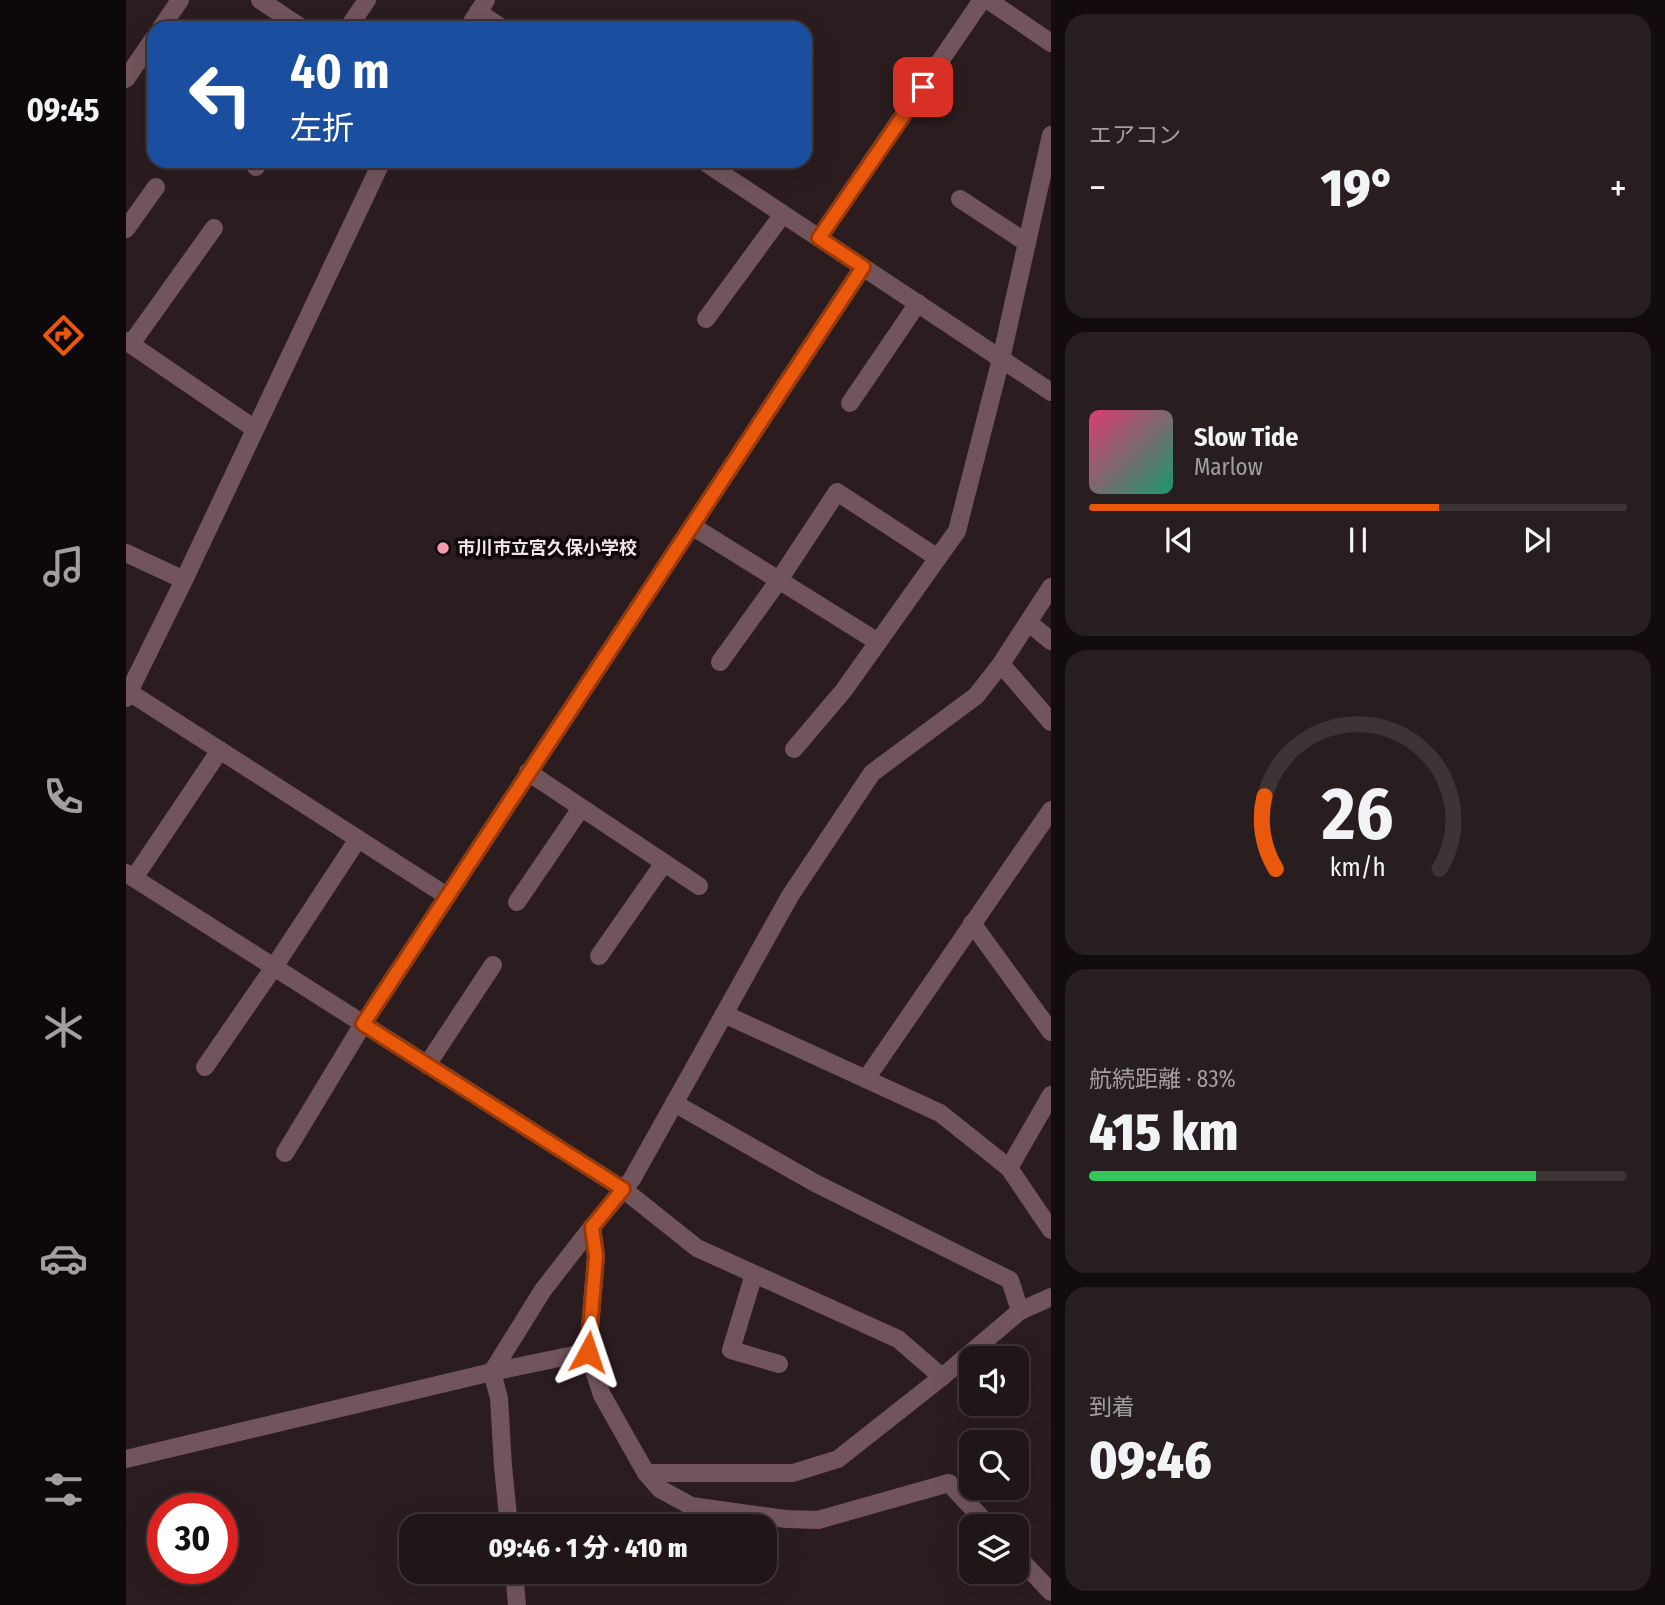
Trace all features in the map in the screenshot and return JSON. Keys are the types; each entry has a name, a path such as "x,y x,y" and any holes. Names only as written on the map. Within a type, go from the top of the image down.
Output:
{"street":[{"path":"166,21 180,0"},
{"path":"260,0 292,21"},
{"path":"353,21 367,0"},
{"path":"819,238 982,0"},
{"path":"988,0 1051,43"},
{"path":"472,21 482,6 496,21"},
{"path":"126,79 147,48"},
{"path":"794,749 844,690 957,531 1002,359 1051,135"},
{"path":"379,168 184,580 127,693 447,896"},
{"path":"714,168 1051,392"},
{"path":"126,229 156,187"},
{"path":"960,199 1027,243"},
{"path":"706,319 783,214"},
{"path":"214,228 129,342 255,429"},
{"path":"285,1153 363,1024 863,267"},
{"path":"850,403 918,303"},
{"path":"720,662 779,580 837,492 938,558"},
{"path":"692,526 878,642"},
{"path":"126,553 184,580"},
{"path":"508,1514 499,1398 492,1371 543,1290 632,1179 790,896 872,772 976,696 1001,664 1051,587"},
{"path":"1029,622 1051,641"},
{"path":"1001,664 1051,722"},
{"path":"220,750 130,875 623,1189 697,1248 898,1339 942,1377"},
{"path":"528,772 699,886"},
{"path":"517,902 581,808"},
{"path":"866,1079 1051,810"},
{"path":"205,1067 358,839"},
{"path":"599,956 664,863"},
{"path":"972,923 1051,1032"},
{"path":"427,1065 493,965"},
{"path":"724,1014 940,1113 1009,1168 1051,1230"},
{"path":"1009,1168 1051,1095"},
{"path":"674,1103 815,1183 1010,1280 1020,1311"},
{"path":"592,1227 596,1256 588,1352 602,1395 646,1473 660,1489 691,1506 786,1519 818,1520 949,1483 978,1514"},
{"path":"754,1274 731,1350 779,1364"},
{"path":"646,1473 793,1473 838,1459 1020,1311 1051,1297"},
{"path":"126,1459 492,1371 588,1352"},
{"path":"1029,1568 1051,1591"},
{"path":"515,1584 517,1605"}],"place":[{"name":"市川市立宮久保小学校","path":"443,548"}],"route":[{"path":"588,1352 596,1256 592,1227 623,1189 363,1024 863,267 819,238 923,87"}]}
